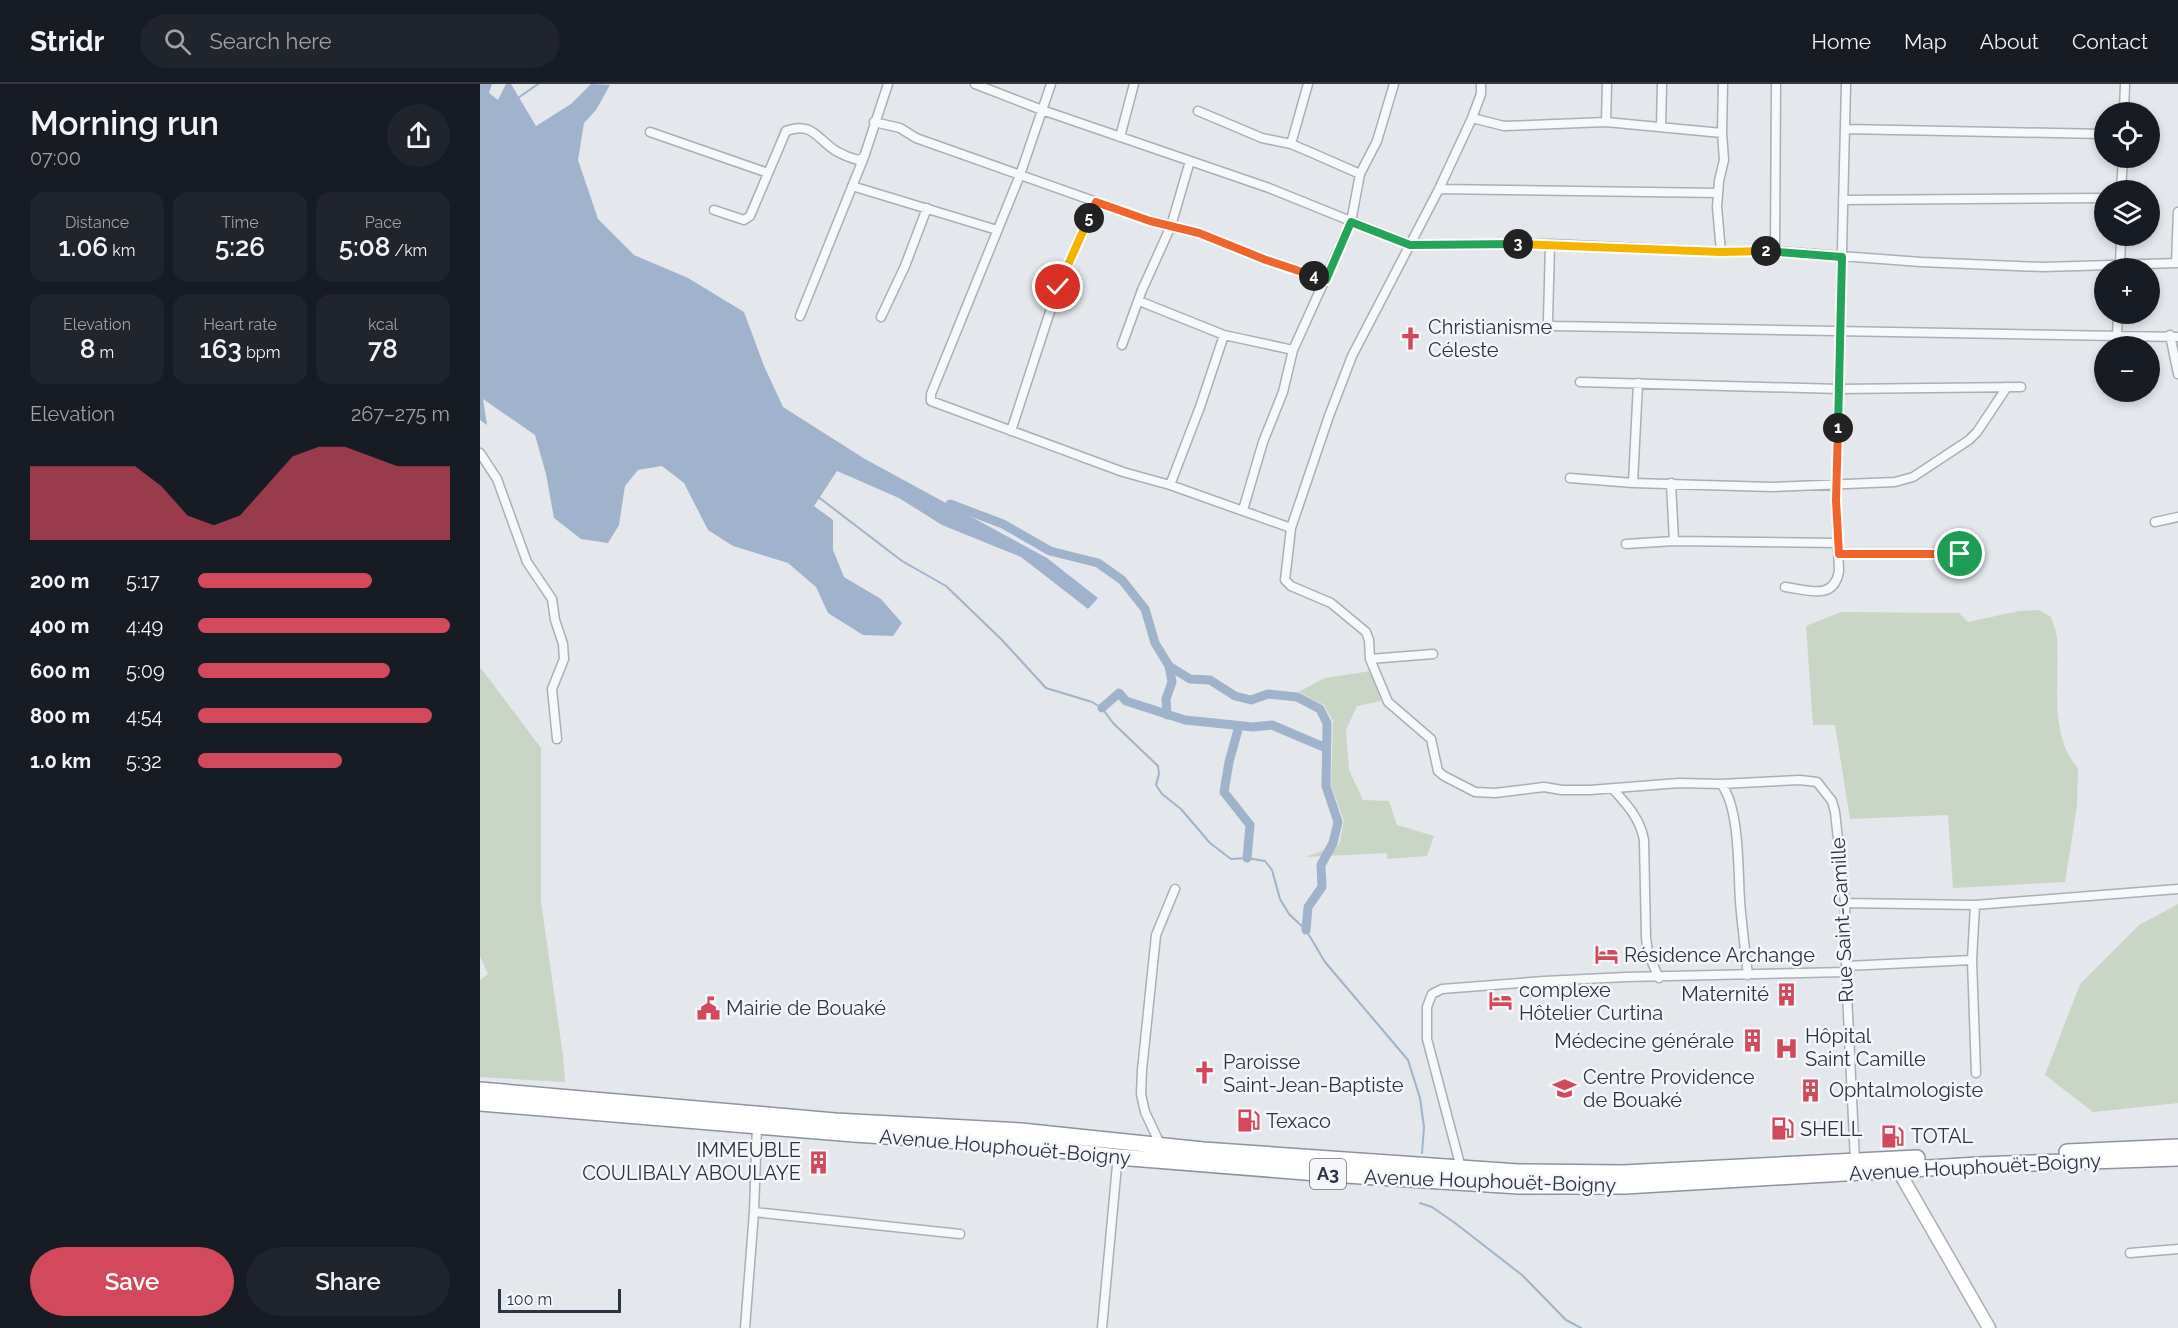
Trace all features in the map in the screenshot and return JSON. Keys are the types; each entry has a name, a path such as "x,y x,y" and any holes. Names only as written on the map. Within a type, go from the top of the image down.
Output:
{"highway":[{"name":"Avenue Houphouët-Boigny","path":"480,1090 835,1121 1021,1131 1118,1149 1330,1174 1519,1186 1625,1186 1894,1164 2178,1147"},
{"name":"Avenue Houphouët-Boigny","path":"480,1103 1008,1144 1118,1149 1161,1146 1518,1172 1623,1173 1855,1161 1894,1164 1985,1164 2178,1158"}],"street":[{"path":"800,316 864,158 888,84"},
{"path":"975,84 1042,110 1269,188 1410,245 1550,244 1721,252 1775,251 1842,257 2043,267 2094,266"},
{"path":"1051,84 1020,175 930,398 931,401 1123,472 1170,485 1292,528"},
{"path":"1120,136 1134,84"},
{"path":"1290,144 1308,84"},
{"path":"1243,510 1263,442 1283,392 1293,350 1351,222 1360,174 1377,141 1394,84"},
{"path":"1474,84 1481,89 1472,118 1439,189 1352,356 1329,416 1292,528 1285,573 1287,583 1331,603 1366,632 1370,659 1388,702 1431,739 1436,765 1444,776 1475,792 1484,794 1544,787 1562,790 1613,789 1679,783 1721,784 1727,793 1736,832 1740,904 1748,975"},
{"path":"1605,122 1606,84"},
{"path":"1661,127 1662,84"},
{"path":"1721,252 1718,193 1724,160 1723,84"},
{"path":"1775,251 1776,84"},
{"path":"1785,587 1821,592 1833,588 1838,581 1836,500 1845,84"},
{"path":"2124,102 2125,84"},
{"path":"1198,111 1262,138 1290,144 1360,174"},
{"path":"1472,118 1504,126 1605,122 1722,133"},
{"path":"874,122 900,128 916,138 1150,221 1199,233 1266,260 1326,280"},
{"path":"714,210 744,220 750,216 786,131 796,127 810,130 823,138 834,150 847,157 858,160 864,158"},
{"path":"1845,129 2094,134"},
{"path":"650,132 768,173"},
{"path":"1122,345 1142,290 1171,225 1190,161"},
{"path":"852,186 997,230"},
{"path":"1439,189 1718,193"},
{"path":"1843,200 2094,198"},
{"path":"1011,431 1058,287 1096,202"},
{"path":"880,316 908,257 927,208"},
{"path":"2160,264 2177,263 2178,213"},
{"path":"1550,244 1548,320 1551,325 2174,336 2178,374"},
{"path":"1139,301 1224,335 1293,350"},
{"path":"2117,335 2118,324"},
{"path":"1170,485 1200,407 1224,335"},
{"path":"1580,382 1839,388 2021,387"},
{"path":"1633,483 1638,383"},
{"path":"1570,478 1633,483 1772,487 1895,482 1912,477 1969,440 1977,432 2007,387"},
{"path":"480,453 497,479 520,537 527,562 552,599 563,644 564,659 552,689 557,739"},
{"path":"1671,483 1674,541"},
{"path":"2154,522 2178,517"},
{"path":"1626,544 1674,541 1838,543"},
{"path":"1839,554 1960,554"},
{"path":"1370,659 1433,654"},
{"name":"Rue Saint-Camille","path":"1721,784 1800,780 1817,782 1832,801 1845,903 1855,1161"},
{"path":"1613,789 1633,812 1642,828 1647,953 1659,978"},
{"path":"1161,1146 1145,1112 1141,1094 1142,1070 1156,935 1175,888"},
{"path":"1845,903 1975,905 2178,889"},
{"path":"1975,905 1972,960 1976,1073"},
{"path":"1461,1168 1427,1039 1427,1007 1432,994 1442,989 1626,977 1748,975 1972,960"},
{"path":"745,1328 758,1126"},
{"path":"1102,1328 1118,1149"},
{"path":"1894,1164 1989,1328"},
{"path":"754,1212 960,1234"},
{"path":"2130,1253 2178,1249"}],"green space":[{"path":"2039,610 2051,617 2056,631 2059,723 2062,739 2078,768 2077,806 2065,882 1953,888 1948,815 1850,819 1835,725 1813,725 1806,626 1841,612 1959,613 1968,622 2019,611"},
{"path":"480,667 541,748 541,902 565,1082 480,1077 480,980 488,974 480,956"},
{"path":"1371,671 1381,701 1357,706 1346,730 1349,770 1363,800 1389,801 1397,825 1434,836 1427,856 1387,859 1387,853 1305,857 1339,845 1344,821 1331,785 1333,721 1324,705 1298,692 1325,678"},
{"path":"2178,904 2178,1103 2093,1112 2045,1075 2080,984 2139,925"}],"water":[{"path":"480,84 492,84 489,93 498,100 506,84 511,84 536,126 571,104 591,84 610,85 596,110 584,123 578,160 598,219 634,255 688,278 744,312 764,366 783,407 865,459 1047,558 1098,598 1088,609 1021,557 942,525 899,498 837,471 814,506 833,520 833,550 844,577 881,599 902,623 893,636 863,635 828,613 816,587 788,563 733,546 708,530 684,483 662,466 638,470 625,486 619,525 608,543 581,539 554,518 546,474 535,435 483,399 487,425 480,420"}],"waterway":[{"path":"518,98 538,84"},
{"path":"817,496 902,561 946,586 1002,640 1046,688 1092,702 1102,708 1113,723 1158,766 1159,774 1156,785 1162,794 1181,809 1210,843 1231,859 1247,858 1265,861 1272,870 1280,899 1289,914 1306,930 1325,962 1408,1060 1420,1098 1424,1127 1422,1153"},
{"path":"950,504 1003,524 1050,551 1098,563 1122,580 1145,609 1155,643 1169,666 1172,682 1166,699 1167,715"},
{"path":"1169,666 1190,679 1210,680 1235,696 1251,700 1268,694 1297,697 1320,709 1327,723 1326,786 1338,822 1333,843 1321,865 1322,887 1308,907 1306,930"},
{"path":"1102,708 1119,693 1126,701 1185,720 1253,727 1272,725 1326,748"},
{"path":"1239,726 1224,792 1250,825 1247,858"},
{"path":"1420,1203 1432,1207 1455,1223 1522,1275 1566,1320 1581,1328"}],"place":[{"name":"Christianisme Céleste","path":"1410,338"},
{"name":"Résidence Archange","path":"1606,955"},
{"name":"Maternité","path":"1787,994"},
{"name":"complexe Hôtelier Curtina","path":"1501,1001"},
{"name":"Mairie de Bouaké","path":"708,1008"},
{"name":"Médecine générale","path":"1752,1041"},
{"name":"Hôpital Saint Camille","path":"1787,1048"},
{"name":"Paroisse Saint-Jean-Baptiste","path":"1205,1073"},
{"name":"Centre Providence de Bouaké","path":"1565,1088"},
{"name":"Ophtalmologiste","path":"1811,1090"},
{"name":"Texaco","path":"1248,1121"},
{"name":"SHELL","path":"1782,1129"},
{"name":"TOTAL","path":"1893,1136"},
{"name":"IMMEUBLE COULIBALY ABOULAYE","path":"819,1162"}],"route":[{"path":"1058,287 1096,202 1150,221 1199,233 1266,260 1326,280 1351,222 1410,245 1550,244 1721,252 1775,251 1842,257 1836,500 1839,554 1960,554"}]}
